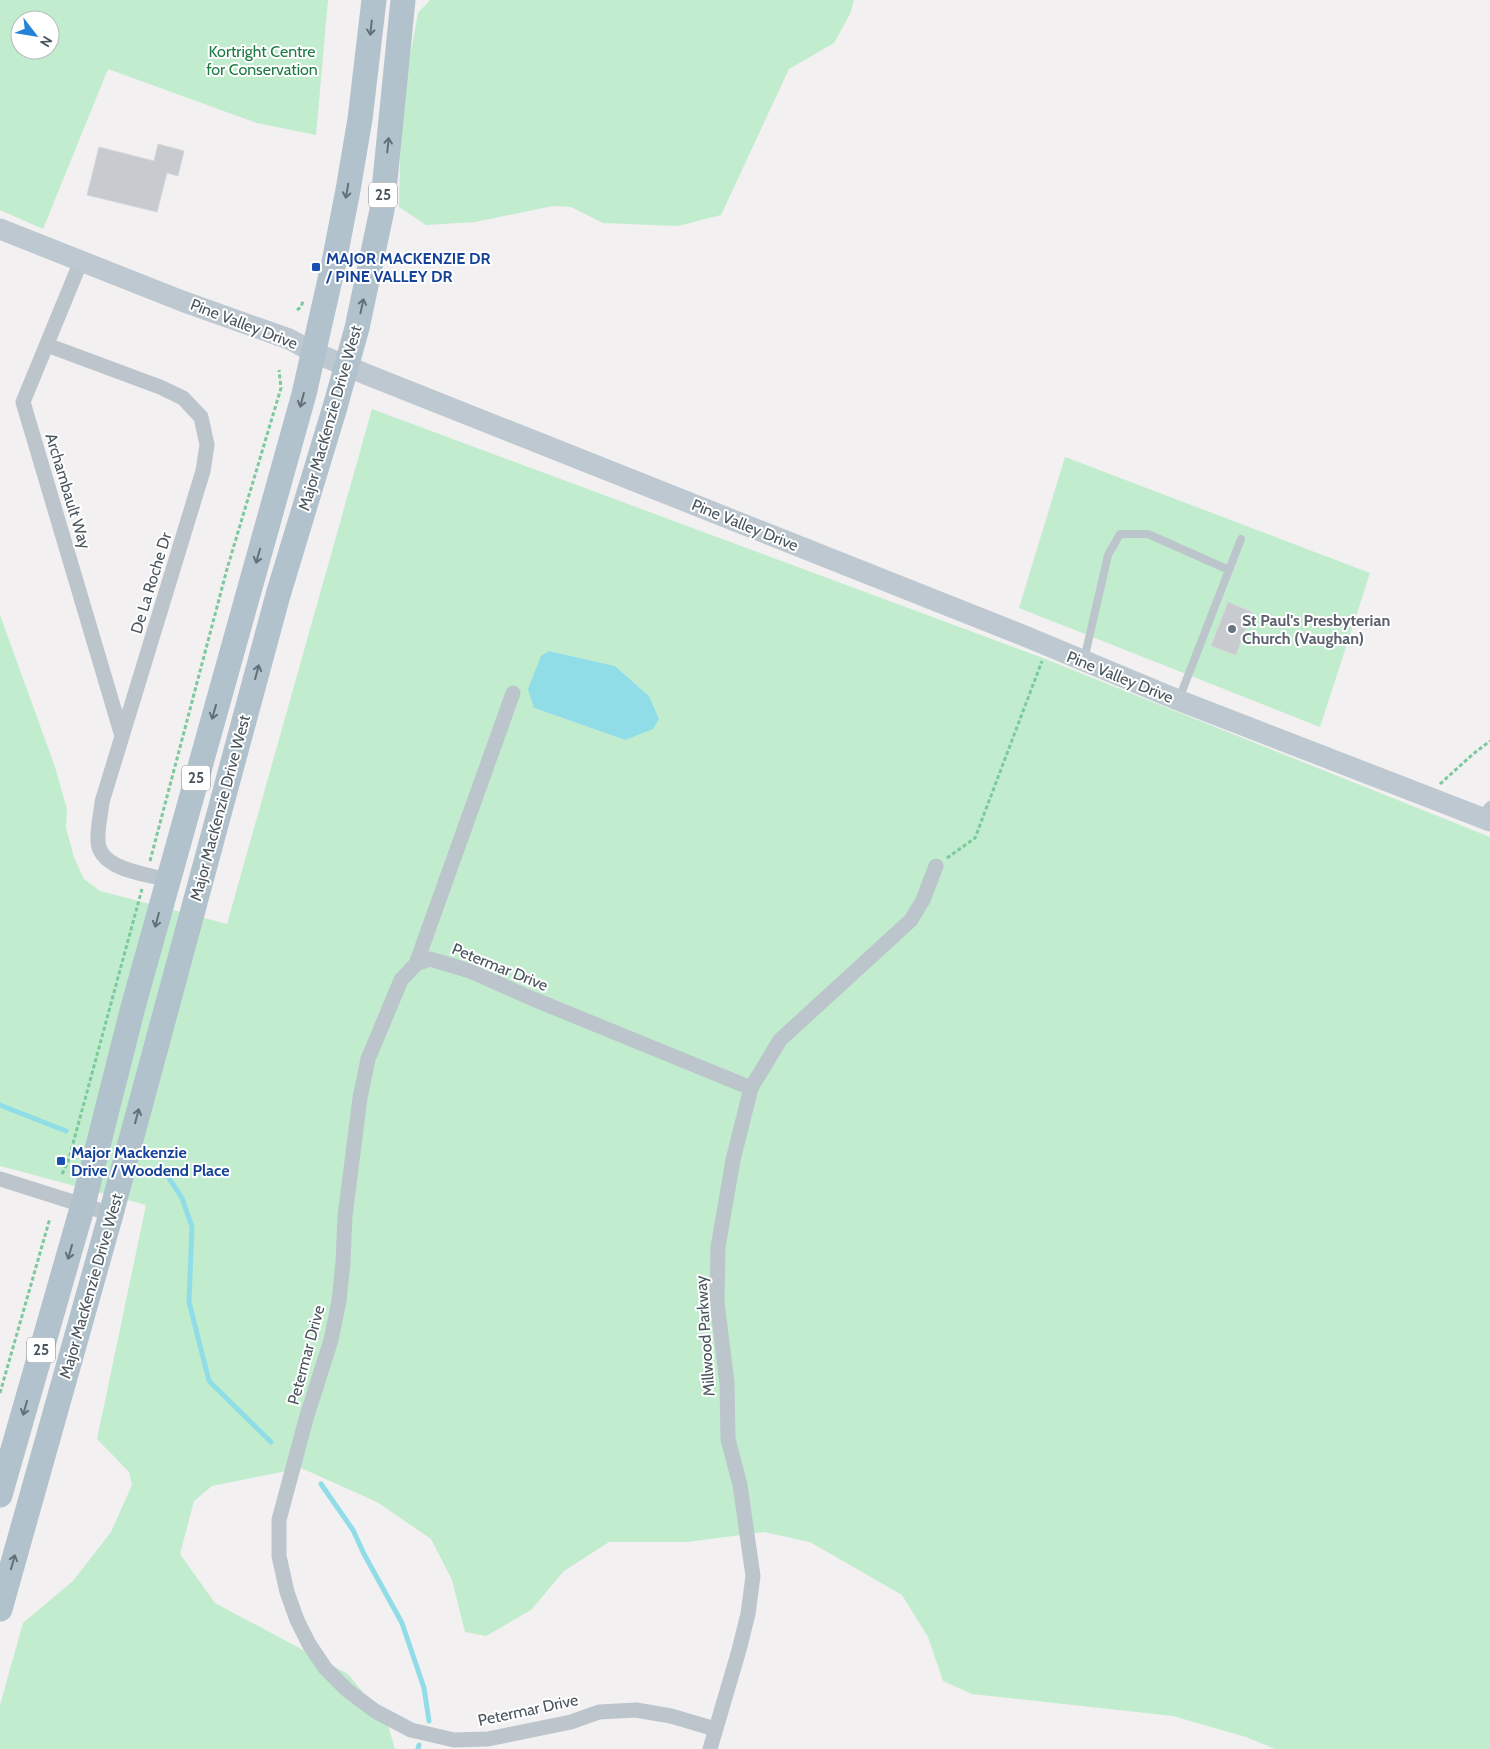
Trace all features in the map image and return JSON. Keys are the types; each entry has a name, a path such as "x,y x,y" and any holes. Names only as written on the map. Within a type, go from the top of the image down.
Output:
{"main road":[{"name":"Major MacKenzie Drive West","path":"0,1495 83,1205 134,1007 157,877 304,394 334,262 358,128 369,56 374,0"},
{"name":"Major MacKenzie Drive West","path":"0,1609 111,1214 278,595 357,328 382,210 403,0"}],"street":[{"name":"Pine Valley Drive","path":"3,233 81,261 182,301 289,339 346,366 990,622 1178,700 1426,796 1486,814"},
{"name":"Archambault Way","path":"81,261 23,402 122,736"},
{"name":"De La Roche Dr","path":"47,345 160,387 183,398 202,417 207,445 204,471 102,802 98,843 105,859 118,867 157,877"},
{"path":"416,964 513,693"},
{"name":"Millwood Parkway","path":"710,1749 740,1650 748,1614 753,1576 740,1485 728,1439 727,1383 717,1302 718,1247 733,1160 750,1088 780,1040 911,920 923,900 936,866"},
{"name":"Petermar Drive","path":"715,1729 671,1716 636,1710 599,1712 570,1722 488,1739 454,1740 411,1730 375,1711 347,1690 325,1668 309,1644 297,1620 287,1592 279,1556 279,1520 298,1447 331,1340 339,1300 343,1262 344,1216 360,1098 368,1059 401,980 416,964 430,959 470,971 533,999 750,1088"},
{"path":"0,1179 111,1214"}],"lane":[{"path":"1084,662 1108,556 1120,534 1148,534 1229,570"},
{"path":"1178,700 1241,538"}],"path":[{"path":"297,310 301,307 304,298"},
{"path":"62,1174 68,1162 157,877 227,569 281,388 279,370"},
{"path":"936,866 975,838 1048,647"},
{"path":"1426,796 1490,741"},
{"path":"0,1393 50,1218"}],"green space":[{"name":"Kortright Centre for Conservation","path":"0,0 328,0 316,135 257,123 108,69 43,229 0,210"},
{"path":"430,0 854,0 850,14 834,43 789,69 721,215 678,226 603,223 571,207 553,206 475,222 426,225 399,207 401,105 418,13"},
{"path":"372,409 1043,658 1490,837 1490,1749 1275,1749 1246,1737 1173,1716 972,1694 943,1681 928,1637 902,1595 810,1542 764,1532 687,1542 609,1542 564,1571 531,1610 486,1636 465,1632 452,1580 431,1539 377,1502 301,1468 212,1486 194,1501 180,1554 215,1603 348,1674 387,1722 395,1749 0,1749 0,1705 23,1623 73,1581 111,1532 132,1485 129,1472 97,1439 146,1205 0,1166 0,615 55,767 67,809 66,828 74,857 84,879 100,891 227,924","holes":["549,651 615,666 649,696 625,740 534,708"]},
{"path":"1065,457 1370,573 1320,727 1019,608"}],"water":[{"path":"549,651 615,666 649,696 659,719 653,729 625,740 534,708 528,689 541,656"}],"building":[{"path":"158,144 184,151 178,176 167,173 157,212 87,195 99,147 154,161"},
{"name":"St Paul's Presbyterian Church (Vaughan)","path":"1228,602 1252,612 1236,655 1211,646"}],"waterway":[{"path":"0,1105 66,1131"},
{"path":"163,1169 182,1198 192,1227 189,1302 209,1381 271,1442"},
{"path":"321,1484 353,1530 402,1623 424,1688 429,1721"},
{"path":"418,1749 419,1745"}],"place":[{"name":"MAJOR MACKENZIE DR / PINE VALLEY DR","path":"316,267"},
{"name":"St Paul's Presbyterian Church (Vaughan)","path":"1232,629"},
{"name":"Major Mackenzie Drive / Woodend Place","path":"61,1161"}]}
